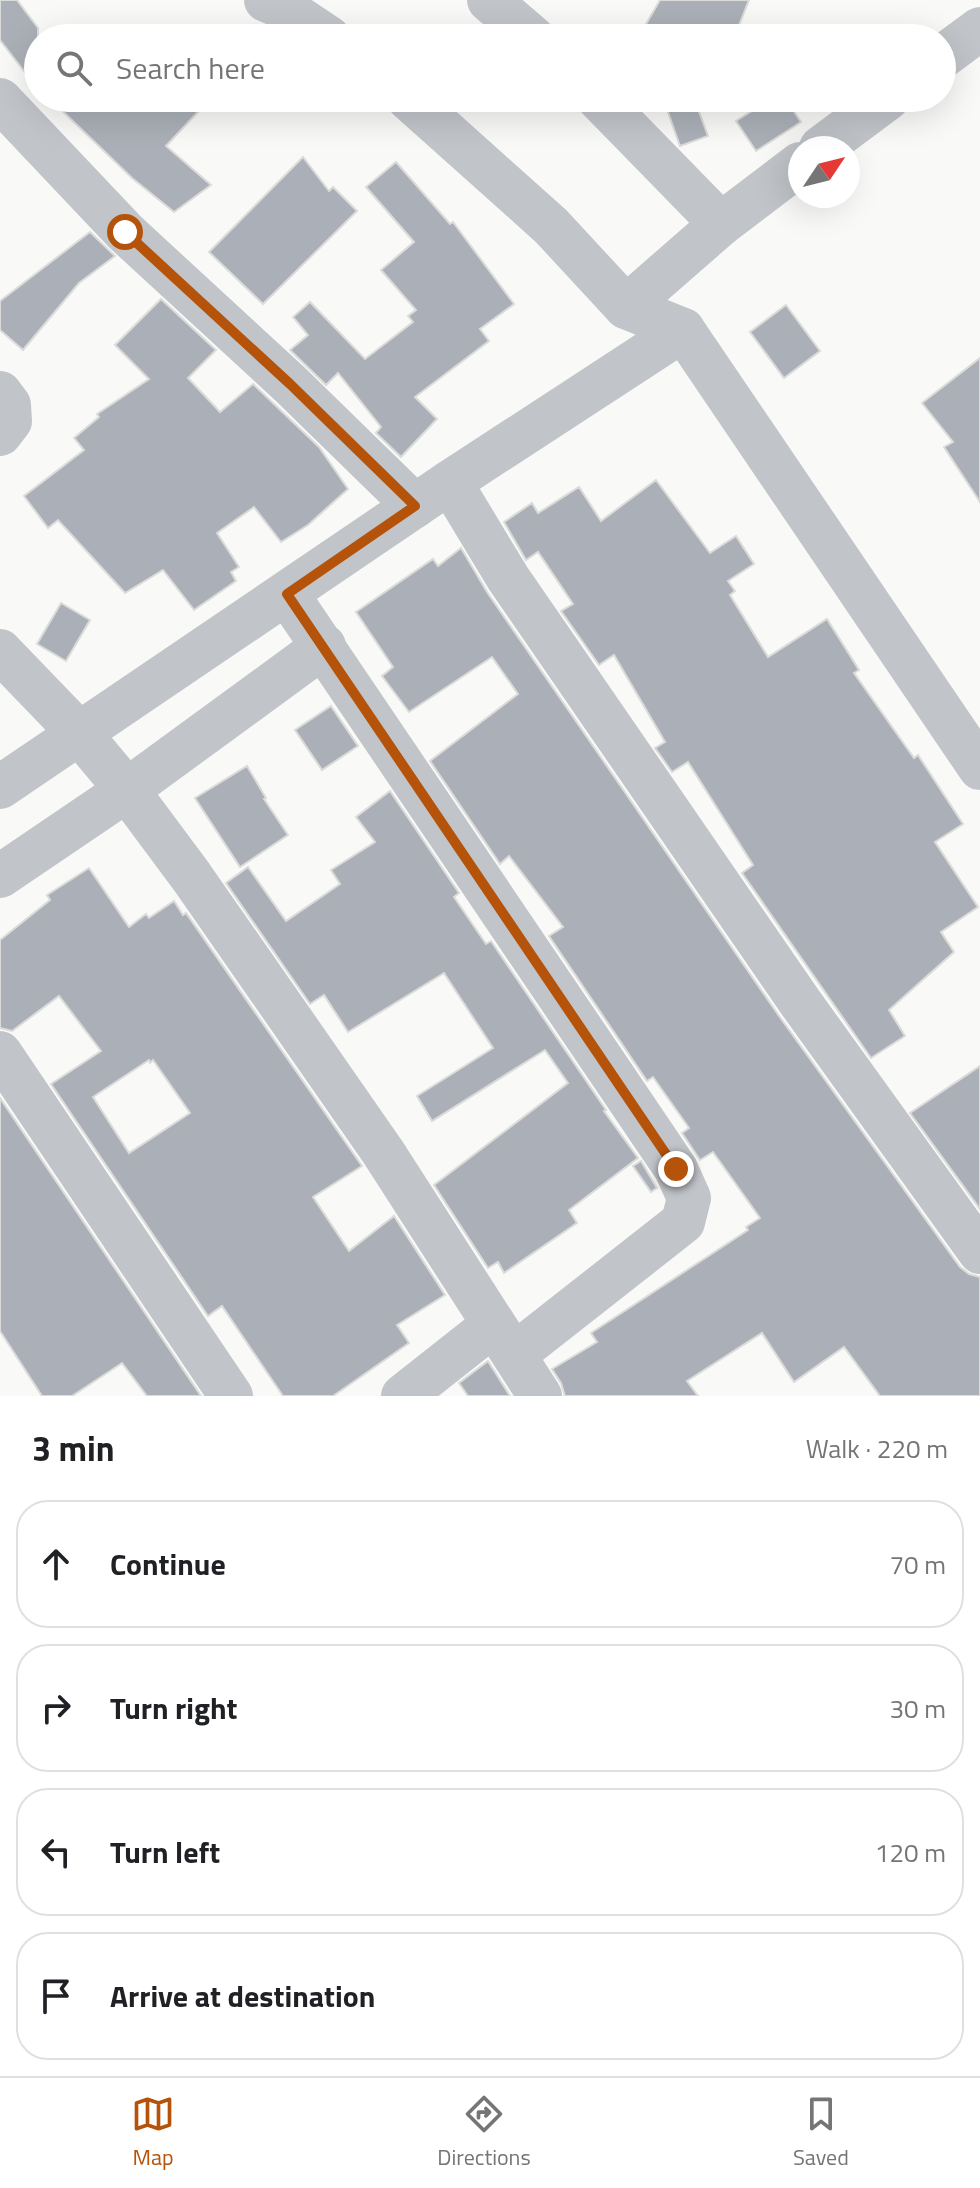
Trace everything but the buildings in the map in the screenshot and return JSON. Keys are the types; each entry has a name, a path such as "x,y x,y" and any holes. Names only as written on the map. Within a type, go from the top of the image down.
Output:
{"street":[{"path":"266,0 308,24"},
{"path":"489,0 517,24"},
{"path":"967,0 980,17"},
{"path":"956,47 980,29"},
{"path":"0,100 125,232 290,384 432,494 508,578 791,989 980,1252"},
{"path":"424,112 551,226 626,307 683,330 980,768"},
{"path":"612,112 721,224"},
{"path":"837,136 869,112"},
{"path":"626,307 721,224 788,173"},
{"path":"0,787 432,494 683,330"},
{"path":"0,393 9,405 10,421 0,434"},
{"path":"287,594 676,1169 689,1198 683,1222 504,1340 403,1396"},
{"path":"0,876 127,790 324,646"},
{"path":"0,651 80,734 127,790 191,876 383,1152 540,1396"},
{"path":"0,1053 231,1396"}],"route":[{"path":"125,232 290,384 415,506 287,594 676,1169"}]}
